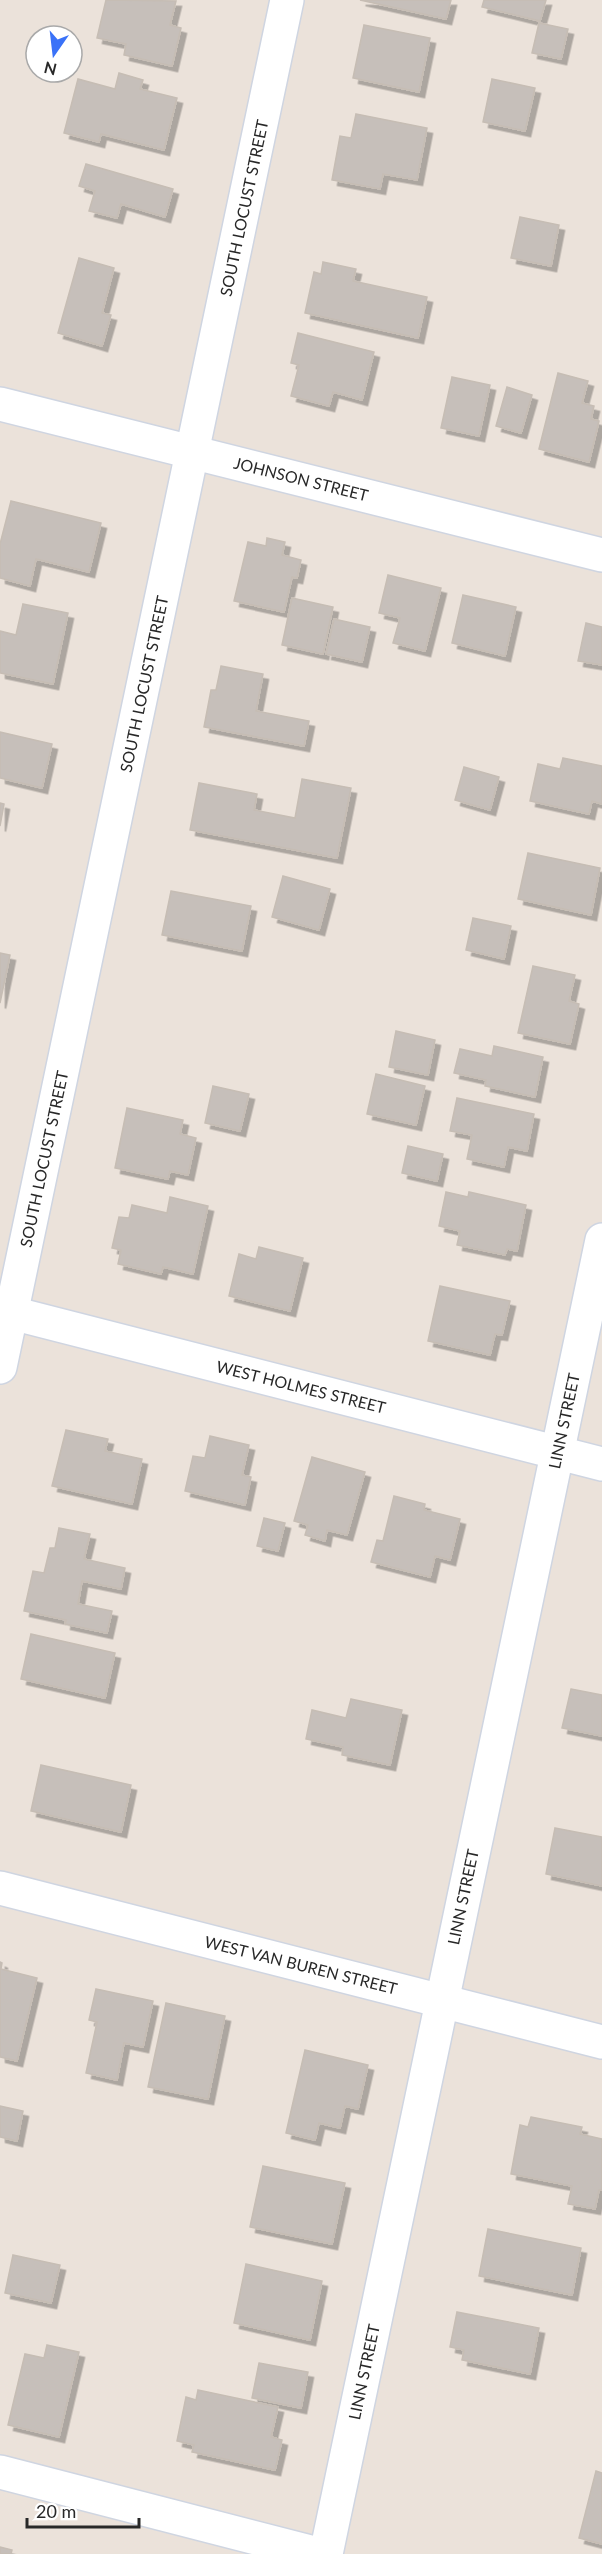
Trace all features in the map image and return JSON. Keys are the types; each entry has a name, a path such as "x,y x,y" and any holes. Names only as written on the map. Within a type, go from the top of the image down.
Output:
{"street":[{"name":"SOUTH LOCUST STREET","path":"0,1367 6,1312 193,452 287,0"},
{"name":"JOHNSON STREET","path":"0,404 602,555"},
{"name":"LINN STREET","path":"326,2554 602,1240"},
{"name":"WEST HOLMES STREET","path":"6,1312 602,1464"},
{"name":"WEST VAN BUREN STREET","path":"0,1888 602,2042"},
{"path":"0,2472 318,2554"}],"building":[{"path":"106,0 176,1 170,25 181,28 172,66 124,55 126,44 97,38"},
{"path":"360,0 451,0 446,19"},
{"path":"484,0 546,0 540,21 482,7"},
{"path":"539,23 568,29 561,59 532,53"},
{"path":"364,25 430,38 419,92 353,78"},
{"path":"119,73 143,80 140,89 177,98 164,150 101,134 99,142 64,133 77,84 84,84 84,81 115,89"},
{"path":"492,79 535,88 525,131 483,122"},
{"path":"356,114 427,128 417,180 383,174 380,189 332,180 340,136 351,138"},
{"path":"86,164 173,189 165,217 121,204 117,218 89,211 95,191 79,186"},
{"path":"520,217 559,225 551,266 511,258"},
{"path":"79,258 114,268 102,313 111,315 102,346 58,333"},
{"path":"323,262 356,269 353,281 427,297 418,338 305,313 314,272 321,274"},
{"path":"298,333 374,352 362,400 333,392 329,406 291,396 299,365 291,363"},
{"path":"558,373 588,381 582,403 594,406 591,419 599,421 589,462 539,449"},
{"path":"452,377 490,385 479,436 441,428"},
{"path":"507,387 532,395 521,433 496,426"},
{"path":"11,501 101,523 89,572 36,559 30,586 0,578 0,544"},
{"path":"267,538 285,542 282,555 301,560 297,578 292,577 284,612 234,601 248,542 266,546"},
{"path":"388,575 441,588 425,651 393,643 400,618 379,613"},
{"path":"463,595 516,607 505,656 452,643"},
{"path":"292,598 333,607 323,654 282,645"},
{"path":"23,604 68,613 53,684 0,673 0,631 16,635"},
{"path":"334,619 370,627 362,662 326,654"},
{"path":"586,623 602,627 602,665 578,661"},
{"path":"221,666 263,674 256,711 309,721 304,746 204,727 211,690 216,690"},
{"path":"0,732 52,744 42,788 0,778"},
{"path":"563,758 602,766 602,804 592,801 589,814 530,801 538,764 560,769"},
{"path":"464,767 499,777 490,810 455,800"},
{"path":"302,779 351,788 337,858 190,830 199,783 257,794 254,810 295,818"},
{"path":"0,803 4,804 0,826"},
{"path":"528,853 600,868 591,915 518,899"},
{"path":"283,876 330,889 319,930 272,917"},
{"path":"171,891 251,906 242,951 162,935"},
{"path":"473,918 511,926 504,959 466,950"},
{"path":"0,953 10,955 0,1003"},
{"path":"533,966 575,975 569,1001 579,1004 570,1044 518,1033"},
{"path":"396,1031 435,1040 428,1075 389,1067"},
{"path":"494,1046 543,1057 535,1097 485,1086 486,1080 454,1073 460,1049 492,1056"},
{"path":"376,1074 425,1086 416,1125 367,1114"},
{"path":"213,1086 249,1094 240,1131 205,1123"},
{"path":"457,1098 534,1114 527,1151 508,1147 504,1167 467,1159 472,1135 450,1131"},
{"path":"127,1108 183,1120 180,1134 196,1138 188,1175 170,1171 168,1179 115,1168"},
{"path":"408,1146 443,1154 437,1181 402,1173"},
{"path":"446,1192 468,1197 469,1192 526,1205 517,1251 507,1249 505,1255 457,1245 460,1231 439,1226"},
{"path":"170,1197 208,1206 193,1274 163,1267 161,1274 118,1264 121,1250 112,1248 119,1217 129,1218 132,1205 167,1213"},
{"path":"259,1247 303,1258 290,1311 229,1296 239,1254 256,1259"},
{"path":"440,1286 510,1301 502,1335 495,1334 490,1355 428,1341"},
{"path":"66,1430 108,1439 105,1451 142,1459 132,1504 52,1486"},
{"path":"210,1436 249,1445 242,1475 251,1477 245,1505 185,1491 193,1456 205,1458"},
{"path":"312,1457 365,1472 347,1535 327,1530 325,1541 305,1535 308,1525 294,1521"},
{"path":"394,1496 425,1504 424,1510 460,1519 450,1560 435,1556 430,1577 371,1562 377,1540 383,1541"},
{"path":"264,1518 285,1523 278,1551 257,1546"},
{"path":"59,1528 90,1534 84,1559 125,1568 121,1589 82,1581 78,1604 112,1611 107,1633 65,1624 66,1620 24,1611 33,1571 44,1573 50,1548 55,1548"},
{"path":"31,1634 115,1653 105,1698 21,1679"},
{"path":"571,1689 602,1695 602,1736 562,1728"},
{"path":"351,1699 402,1710 390,1765 342,1755 343,1747 306,1739 312,1710 346,1718"},
{"path":"41,1765 131,1785 121,1832 31,1811"},
{"path":"555,1828 602,1837 602,1886 546,1874"},
{"path":"0,1962 2,1963 1,1969 37,1978 17,2061 0,2057"},
{"path":"96,1989 153,2001 143,2047 124,2043 117,2080 86,2073 97,2022 89,2020"},
{"path":"166,2003 225,2016 208,2099 148,2087"},
{"path":"305,2050 368,2065 358,2109 345,2106 340,2128 319,2123 315,2140 286,2133"},
{"path":"0,2106 23,2111 17,2141 0,2137"},
{"path":"531,2117 582,2127 580,2134 602,2139 602,2190 599,2190 595,2209 568,2204 572,2186 511,2174 520,2125 528,2127"},
{"path":"263,2166 345,2183 332,2244 250,2227"},
{"path":"488,2229 581,2248 572,2295 479,2276"},
{"path":"13,2255 60,2265 51,2303 5,2293"},
{"path":"246,2264 322,2281 310,2340 234,2323"},
{"path":"457,2312 539,2328 530,2374 462,2360 464,2350 450,2347"},
{"path":"47,2345 79,2352 59,2437 8,2425 25,2354 44,2358"},
{"path":"259,2363 308,2372 301,2408 252,2398"},
{"path":"198,2390 278,2407 271,2437 282,2440 275,2470 192,2452 194,2445 177,2441 186,2397 196,2400"},
{"path":"596,2471 602,2473 602,2544 579,2538"},
{"path":"0,2547 12,2550 11,2554 0,2554"}]}
